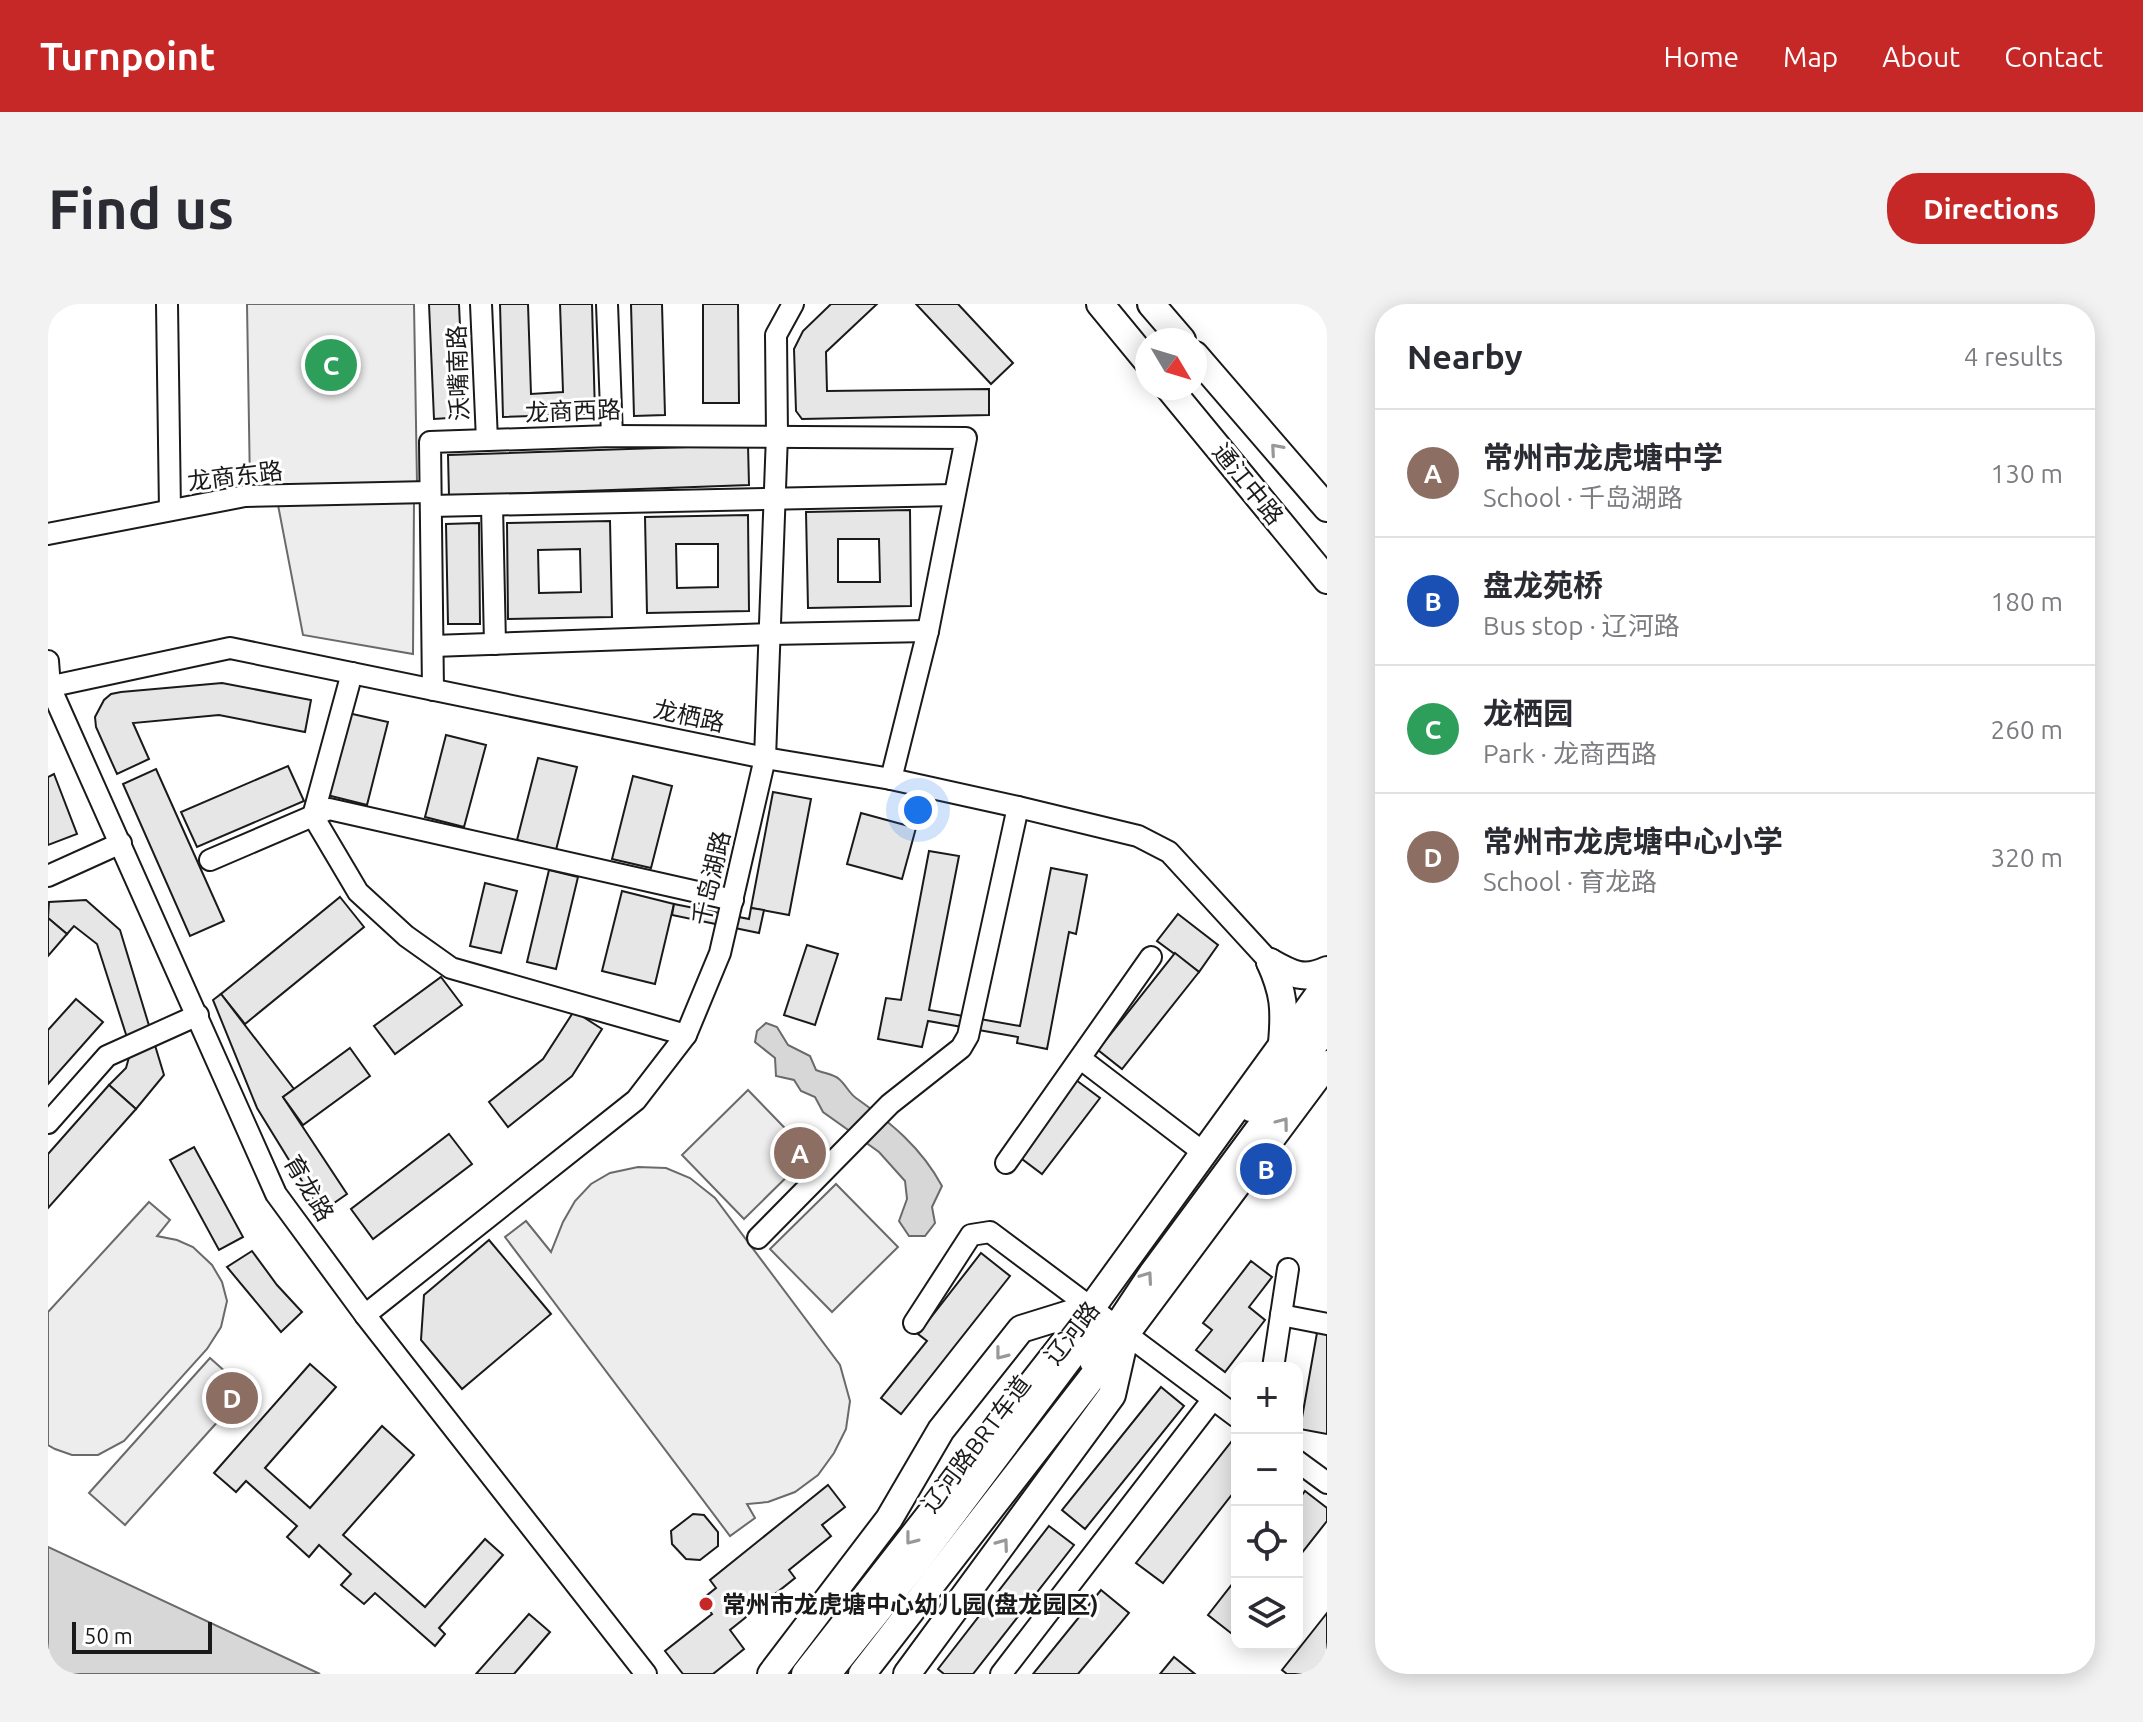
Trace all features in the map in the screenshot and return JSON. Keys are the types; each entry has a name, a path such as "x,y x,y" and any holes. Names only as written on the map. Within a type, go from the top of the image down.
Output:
{"main road":[{"path":"1100,304 1135,346"},
{"path":"1151,304 1172,328"},
{"name":"通江中路","path":"1207,369 1327,508"},
{"name":"通江中路","path":"1179,400 1327,580"},
{"path":"1270,962 1293,975 1313,977 1327,970"},
{"path":"1270,962 1282,987 1285,1008 1282,1045"},
{"name":"辽河路","path":"862,1674 1108,1320 1204,1153 1327,983"},
{"name":"辽河路","path":"805,1674 1327,1064"},
{"path":"771,1674 889,1519 941,1430 1021,1329 1108,1320 1112,1395 907,1674"}],"street":[{"path":"167,304 170,510"},
{"name":"沃嘴南路","path":"481,304 487,440"},
{"path":"607,304 612,436"},
{"name":"千岛湖路","path":"365,1315 636,1100 686,1035 720,953 765,758 777,435 776,335 793,304"},
{"name":"龙商西路","path":"433,690 430,442 612,436 966,438 954,495"},
{"path":"891,779 928,631 954,495"},
{"name":"龙商东路","path":"48,534 245,496 430,499 492,505 954,495"},
{"path":"492,505 495,644"},
{"path":"433,646 928,631"},
{"name":"龙栖路","path":"49,687 230,648 1018,807 1138,836 1169,852 1270,962"},
{"name":"育龙路","path":"48,661 49,687 276,1194 365,1315 646,1674"},
{"path":"352,673 313,816 358,892 406,936 451,968 686,1035"},
{"path":"758,1238 890,1104 961,1048 968,1036 1018,807"},
{"path":"210,860 329,809 733,900"},
{"path":"48,876 121,843"},
{"path":"1006,1163 1151,957"},
{"name":"辽河路BRT车道","path":"847,1674 1064,1397 1108,1320 1131,1267 1327,1009"},
{"path":"48,1123 107,1056 198,1015"},
{"name":"辽河路BRT车道","path":"831,1674 919,1564 1072,1360 1149,1273 1327,1032"},
{"path":"1081,1059 1204,1153"},
{"path":"914,1323 971,1235 990,1232 1231,1412"},
{"path":"1274,1362 1288,1269"},
{"path":"1281,1315 1327,1324"},
{"path":"1001,1674 1213,1399"},
{"path":"1303,1465 1327,1483"}],"shaded area":[{"path":"247,304 414,304 417,483 250,486"},
{"path":"414,500 413,654 303,635 278,505"},
{"path":"766,1023 777,1027 788,1045 810,1056 816,1070 839,1079 925,1159 942,1186 932,1207 935,1223 925,1236 909,1236 899,1221 907,1199 905,1181 879,1152 823,1112 815,1097 801,1091 794,1080 776,1076 775,1058 755,1042 757,1031"},
{"path":"748,1090 810,1154 744,1219 682,1155"},
{"path":"638,1167 666,1168 690,1178 715,1198 840,1365 850,1401 846,1429 818,1475 795,1492 768,1502 747,1504 755,1518 730,1536 505,1237 526,1221 551,1252 575,1201 591,1184 610,1173"},
{"path":"836,1184 898,1247 832,1312 770,1249"},
{"path":"149,1202 170,1220 157,1236 193,1247 212,1265 222,1282 227,1301 221,1327 207,1349 124,1441 98,1455 72,1455 48,1445 48,1312"},
{"path":"210,1358 246,1390 125,1525 89,1493"},
{"path":"48,1547 320,1674 60,1674 48,1668"}],"building":[{"path":"429,304 459,304 464,417 434,419"},
{"path":"500,304 528,304 531,394 563,392 560,304 592,304 595,414 503,417"},
{"path":"631,304 662,304 665,415 634,416"},
{"path":"703,304 738,304 739,403 703,403"},
{"path":"831,304 877,304 826,352 827,391 989,389 989,415 802,419 796,411 794,349 803,331"},
{"path":"916,304 958,304 1013,363 991,384"},
{"path":"748,445 749,485 449,496 448,455"},
{"path":"910,510 911,606 808,608 806,512","holes":["838,539 879,539 880,582 838,582"]},
{"path":"748,515 749,611 647,613 645,517","holes":["676,544 718,544 718,587 677,588"]},
{"path":"610,521 612,617 508,619 507,523","holes":["580,549 581,592 539,593 538,550"]},
{"path":"479,523 480,624 448,624 446,524"},
{"path":"222,683 311,700 305,732 219,715 133,723 149,759 117,774 96,727 95,717 104,700 111,694 121,692"},
{"path":"348,713 388,722 367,805 327,795"},
{"path":"446,735 486,745 464,827 425,817"},
{"path":"538,758 577,767 556,850 517,840"},
{"path":"288,766 304,801 197,847 181,812"},
{"path":"156,769 224,921 190,936 123,784"},
{"path":"54,774 77,834 48,845 48,777"},
{"path":"633,776 672,786 651,868 612,859"},
{"path":"773,792 811,799 789,915 751,908"},
{"path":"861,813 916,828 902,879 847,864"},
{"path":"929,851 959,856 929,1010 1020,1026 1051,868 1087,875 1076,934 1069,932 1047,1049 1017,1043 1018,1037 928,1021 922,1047 878,1039 886,998 901,1000"},
{"path":"549,870 578,877 556,969 527,962"},
{"path":"485,883 517,891 501,953 470,946"},
{"path":"622,891 674,904 655,984 602,971"},
{"path":"340,897 364,927 245,1024 221,994"},
{"path":"86,900 120,930 164,1075 136,1109 109,1085 126,1068 131,1050 97,944 74,926 67,934 48,918 49,902"},
{"path":"674,904 749,919 751,908 764,910 759,933 672,915"},
{"path":"1178,914 1218,945 1199,972 1157,941"},
{"path":"48,918 67,934 48,956"},
{"path":"807,945 838,954 815,1025 784,1015"},
{"path":"1175,953 1199,972 1122,1069 1098,1050"},
{"path":"441,977 462,1005 395,1054 374,1026"},
{"path":"221,994 294,1089 283,1097 347,1194 321,1212 257,1108 213,1000"},
{"path":"76,999 103,1022 48,1084 48,1030"},
{"path":"574,1011 602,1029 572,1076 508,1127 489,1102 543,1059"},
{"path":"350,1048 370,1076 303,1125 283,1097"},
{"path":"1076,1080 1100,1098 1042,1174 1018,1156"},
{"path":"109,1085 136,1109 48,1208 48,1154"},
{"path":"449,1134 472,1164 373,1239 351,1209"},
{"path":"194,1147 243,1237 219,1250 170,1160"},
{"path":"489,1240 551,1314 462,1389 421,1340 424,1295"},
{"path":"252,1251 302,1312 281,1332 227,1267"},
{"path":"981,1253 1010,1276 901,1414 881,1398 927,1341 918,1334"},
{"path":"1251,1261 1272,1277 1249,1307 1265,1320 1225,1372 1196,1350 1212,1330 1203,1323"},
{"path":"1318,1327 1327,1328 1327,1434 1303,1430 1303,1412"},
{"path":"310,1364 336,1387 265,1468 310,1508 382,1426 414,1455 343,1535 425,1607 485,1539 503,1555 439,1628 445,1634 435,1646 375,1593 364,1604 341,1585 351,1574 319,1545 309,1557 287,1537 297,1526 246,1481 236,1492 214,1473"},
{"path":"1161,1387 1184,1406 1085,1529 1062,1510"},
{"path":"1231,1442 1231,1496 1163,1583 1136,1563"},
{"path":"828,1485 845,1507 822,1525 831,1536 789,1570 795,1578 730,1630 744,1649 713,1674 683,1674 665,1651 712,1614 701,1600 716,1588 710,1580"},
{"path":"1305,1491 1327,1508 1327,1521 1303,1551 1303,1506"},
{"path":"693,1514 704,1515 718,1532 718,1546 700,1560 686,1559 672,1544 671,1531"},
{"path":"1049,1526 1074,1545 973,1674 944,1674 938,1669"},
{"path":"1231,1586 1231,1633 1208,1615"},
{"path":"1101,1590 1129,1613 1078,1674 1033,1674"},
{"path":"1327,1613 1325,1674 1287,1674 1282,1670 1298,1650 1303,1650 1303,1643"},
{"path":"529,1614 550,1632 514,1674 476,1674"},
{"path":"1174,1657 1195,1674 1160,1674"}],"place":[{"name":"龙栖园","path":"331,365"},
{"name":"常州市龙虎塘中学","path":"800,1153"},
{"name":"盘龙苑桥","path":"1266,1169"},
{"name":"常州市龙虎塘中心小学","path":"232,1398"},
{"name":"常州市龙虎塘中心幼儿园(盘龙园区)","path":"706,1604"}]}
